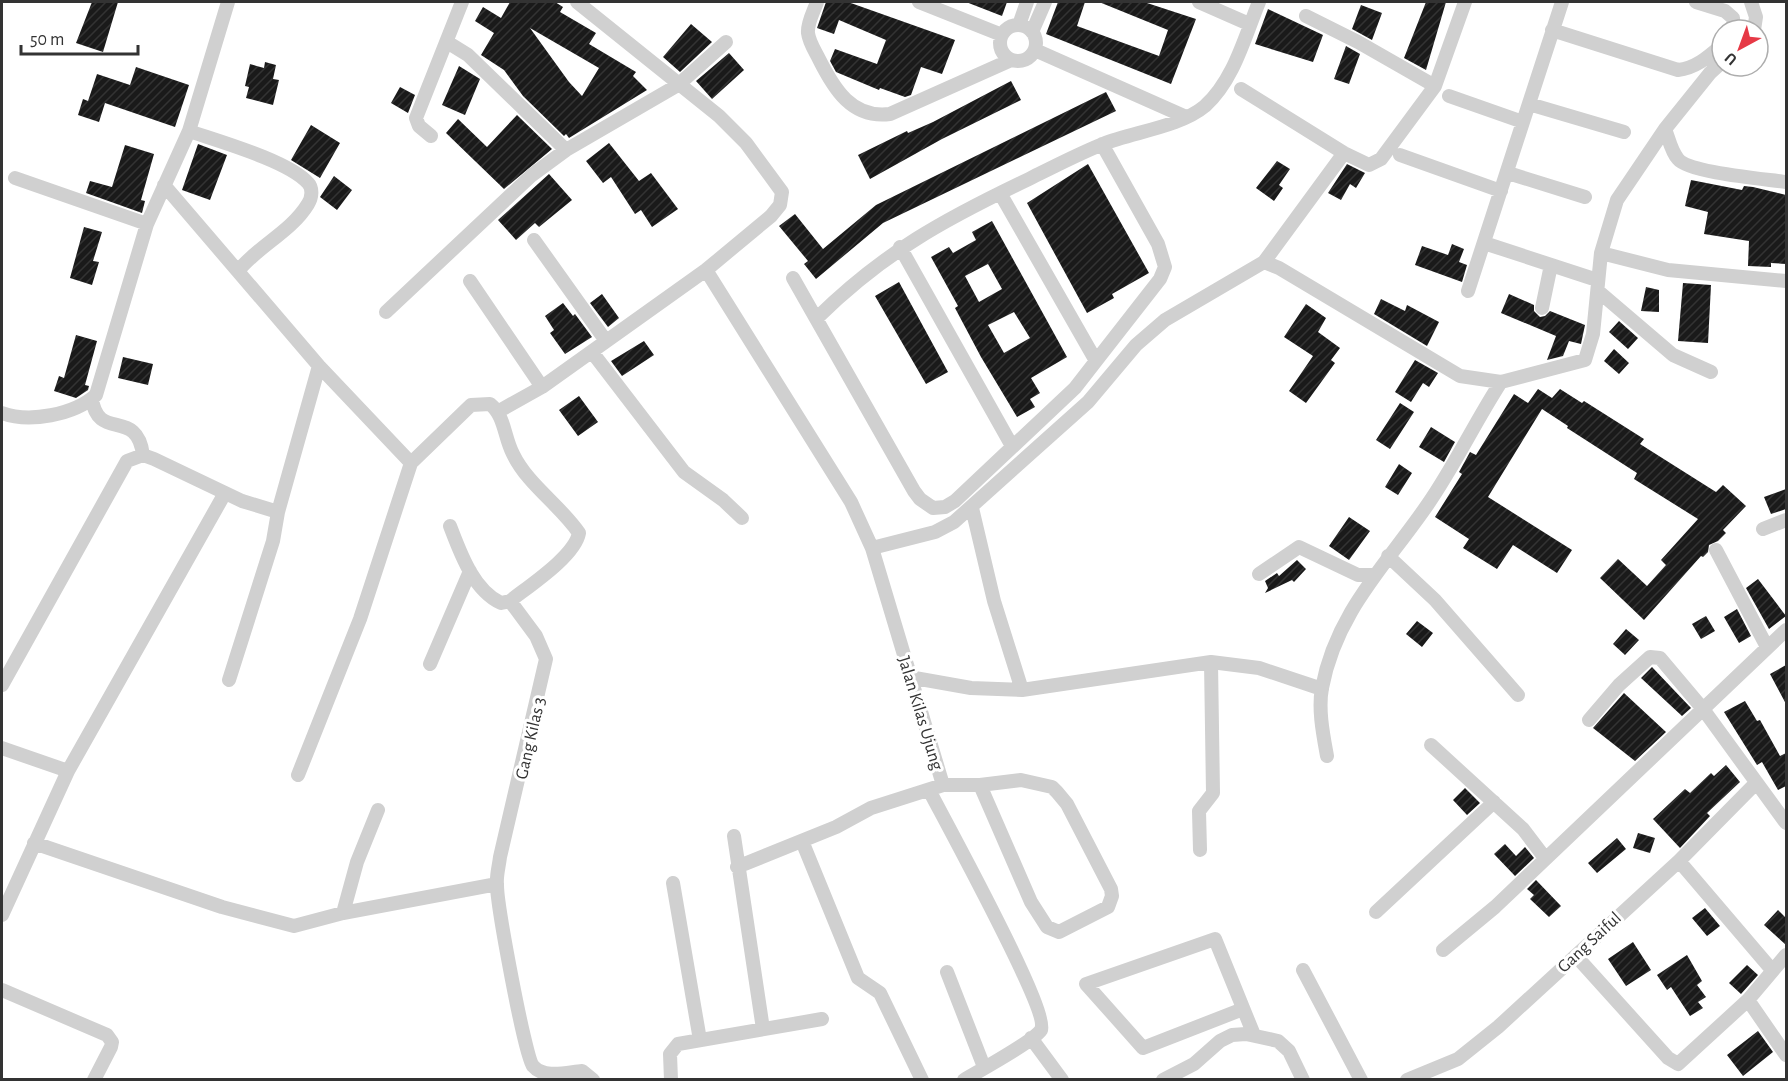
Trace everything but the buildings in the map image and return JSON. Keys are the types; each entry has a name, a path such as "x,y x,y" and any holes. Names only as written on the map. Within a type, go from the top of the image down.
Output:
{"street":[{"path":"2,413 30,418 69,409 92,399 100,386 147,224 189,131 228,2"},
{"path":"431,136 419,126 416,118 462,2"},
{"path":"499,411 542,387 706,270 778,210 782,192 746,144 719,116 577,2"},
{"path":"817,2 808,28 810,41 825,71 845,101 868,114 890,114 1011,60 1028,59 1035,50 1035,37 1032,32 1019,25 1009,28 1002,35 1002,52 1011,60"},
{"path":"919,2 1002,35"},
{"path":"1019,25 1027,2"},
{"path":"1032,32 1045,2"},
{"path":"1199,2 1249,24"},
{"path":"817,318 860,277 900,247 1000,193 1102,144 1186,117 1212,99 1241,50 1259,2"},
{"path":"1241,89 1344,153 1369,165 1381,159 1435,86 1465,2"},
{"path":"1468,291 1562,2"},
{"path":"1696,2 1725,11 1733,18"},
{"path":"1751,2 1756,18"},
{"path":"1306,16 1358,42 1435,86"},
{"path":"1552,30 1678,70 1688,69 1710,55"},
{"path":"447,42 468,55 566,150"},
{"path":"386,312 510,192 566,150 678,85 726,42"},
{"path":"1035,50 1186,117"},
{"path":"1264,262 1279,268 1460,376 1501,382 1585,360 1593,334 1601,253 1617,200 1665,129 1710,73"},
{"path":"1449,96 1523,122"},
{"path":"1529,104 1624,132"},
{"path":"1665,129 1673,151 1683,164 1786,182"},
{"path":"189,131 284,167 308,183 312,192 309,203 291,224 238,271"},
{"path":"793,278 914,491 928,506 938,509 955,501 1075,388 1161,279 1165,267 1158,244 1102,144"},
{"path":"872,548 935,532 972,508 1088,402 1151,331 1264,262 1344,153"},
{"path":"1400,155 1502,191"},
{"path":"1508,172 1585,197"},
{"path":"15,178 147,224"},
{"path":"164,185 319,366 411,464"},
{"path":"1000,193 1096,361"},
{"path":"534,240 606,340"},
{"path":"1484,243 1591,278"},
{"path":"900,247 1012,446"},
{"path":"1601,253 1668,270 1786,281"},
{"path":"1542,308 1551,265"},
{"name":"Jalan Kilas Ujung","path":"706,270 850,502 872,548 943,785 980,785 1022,780 1052,787 1067,804 1111,889 1111,902 1104,910 1059,932 1047,927 1031,902 980,785"},
{"path":"470,281 542,387"},
{"path":"1598,291 1666,350 1711,372"},
{"path":"592,352 684,472 723,500 741,518"},
{"path":"229,680 273,541 278,512 319,366"},
{"path":"1327,756 1322,724 1322,689 1338,637 1373,575 1428,504 1501,382"},
{"path":"92,399 96,414 101,419 137,433 141,439 143,455"},
{"path":"298,775 360,619 411,464 471,405 487,403 499,411 513,454 536,486 579,533 577,542 566,555 510,601 501,603 489,596 470,571 450,526"},
{"path":"2,686 127,461 143,455 225,493 278,512"},
{"path":"2,915 68,771 225,493"},
{"path":"972,508 994,601 1022,690"},
{"path":"1763,529 1786,520"},
{"path":"1259,574 1299,547 1358,575 1373,575"},
{"path":"1716,550 1767,647"},
{"path":"1388,556 1435,600 1518,695"},
{"path":"430,664 470,571"},
{"name":"Gang Kilas 3","path":"510,601 536,636 546,659 500,857 496,884 529,1060 538,1070 554,1074 582,1071 593,1080"},
{"path":"1443,950 1495,907 1786,630"},
{"path":"1589,720 1619,685 1650,657 1656,656 1665,660 1786,823"},
{"path":"1200,850 1198,812 1213,793 1211,662"},
{"path":"909,677 971,688 1022,690 1211,662 1259,668 1322,689"},
{"path":"1431,745 1529,836 1545,858"},
{"path":"2,748 68,771"},
{"name":"Gang Saiful","path":"1407,1080 1458,1059 1498,1027 1679,861 1756,783"},
{"path":"737,867 836,827 871,808 943,785"},
{"path":"929,790 1035,1000 1042,1022 1041,1029 1031,1038 964,1080"},
{"path":"1376,912 1494,802"},
{"path":"343,913 357,862 378,810"},
{"path":"734,836 763,1029"},
{"path":"802,841 858,978 880,993 922,1080"},
{"path":"34,843 269,921 294,926 343,913 496,884"},
{"path":"1679,861 1772,970"},
{"path":"673,883 700,1040"},
{"path":"1243,1009 1143,1048 1086,984 1215,939 1254,1035"},
{"path":"1576,956 1671,1062 1678,1064 1748,1000 1786,955"},
{"path":"1303,970 1361,1080"},
{"path":"948,972 984,1067"},
{"path":"2,990 107,1035 112,1042 111,1047 94,1080"},
{"path":"1748,1000 1786,1055"},
{"path":"671,1080 670,1054 673,1049 685,1042 822,1019"},
{"path":"1163,1080 1194,1064 1220,1041 1232,1035 1254,1035 1278,1041 1289,1051 1303,1080"},
{"path":"1031,1038 1062,1080"}]}
